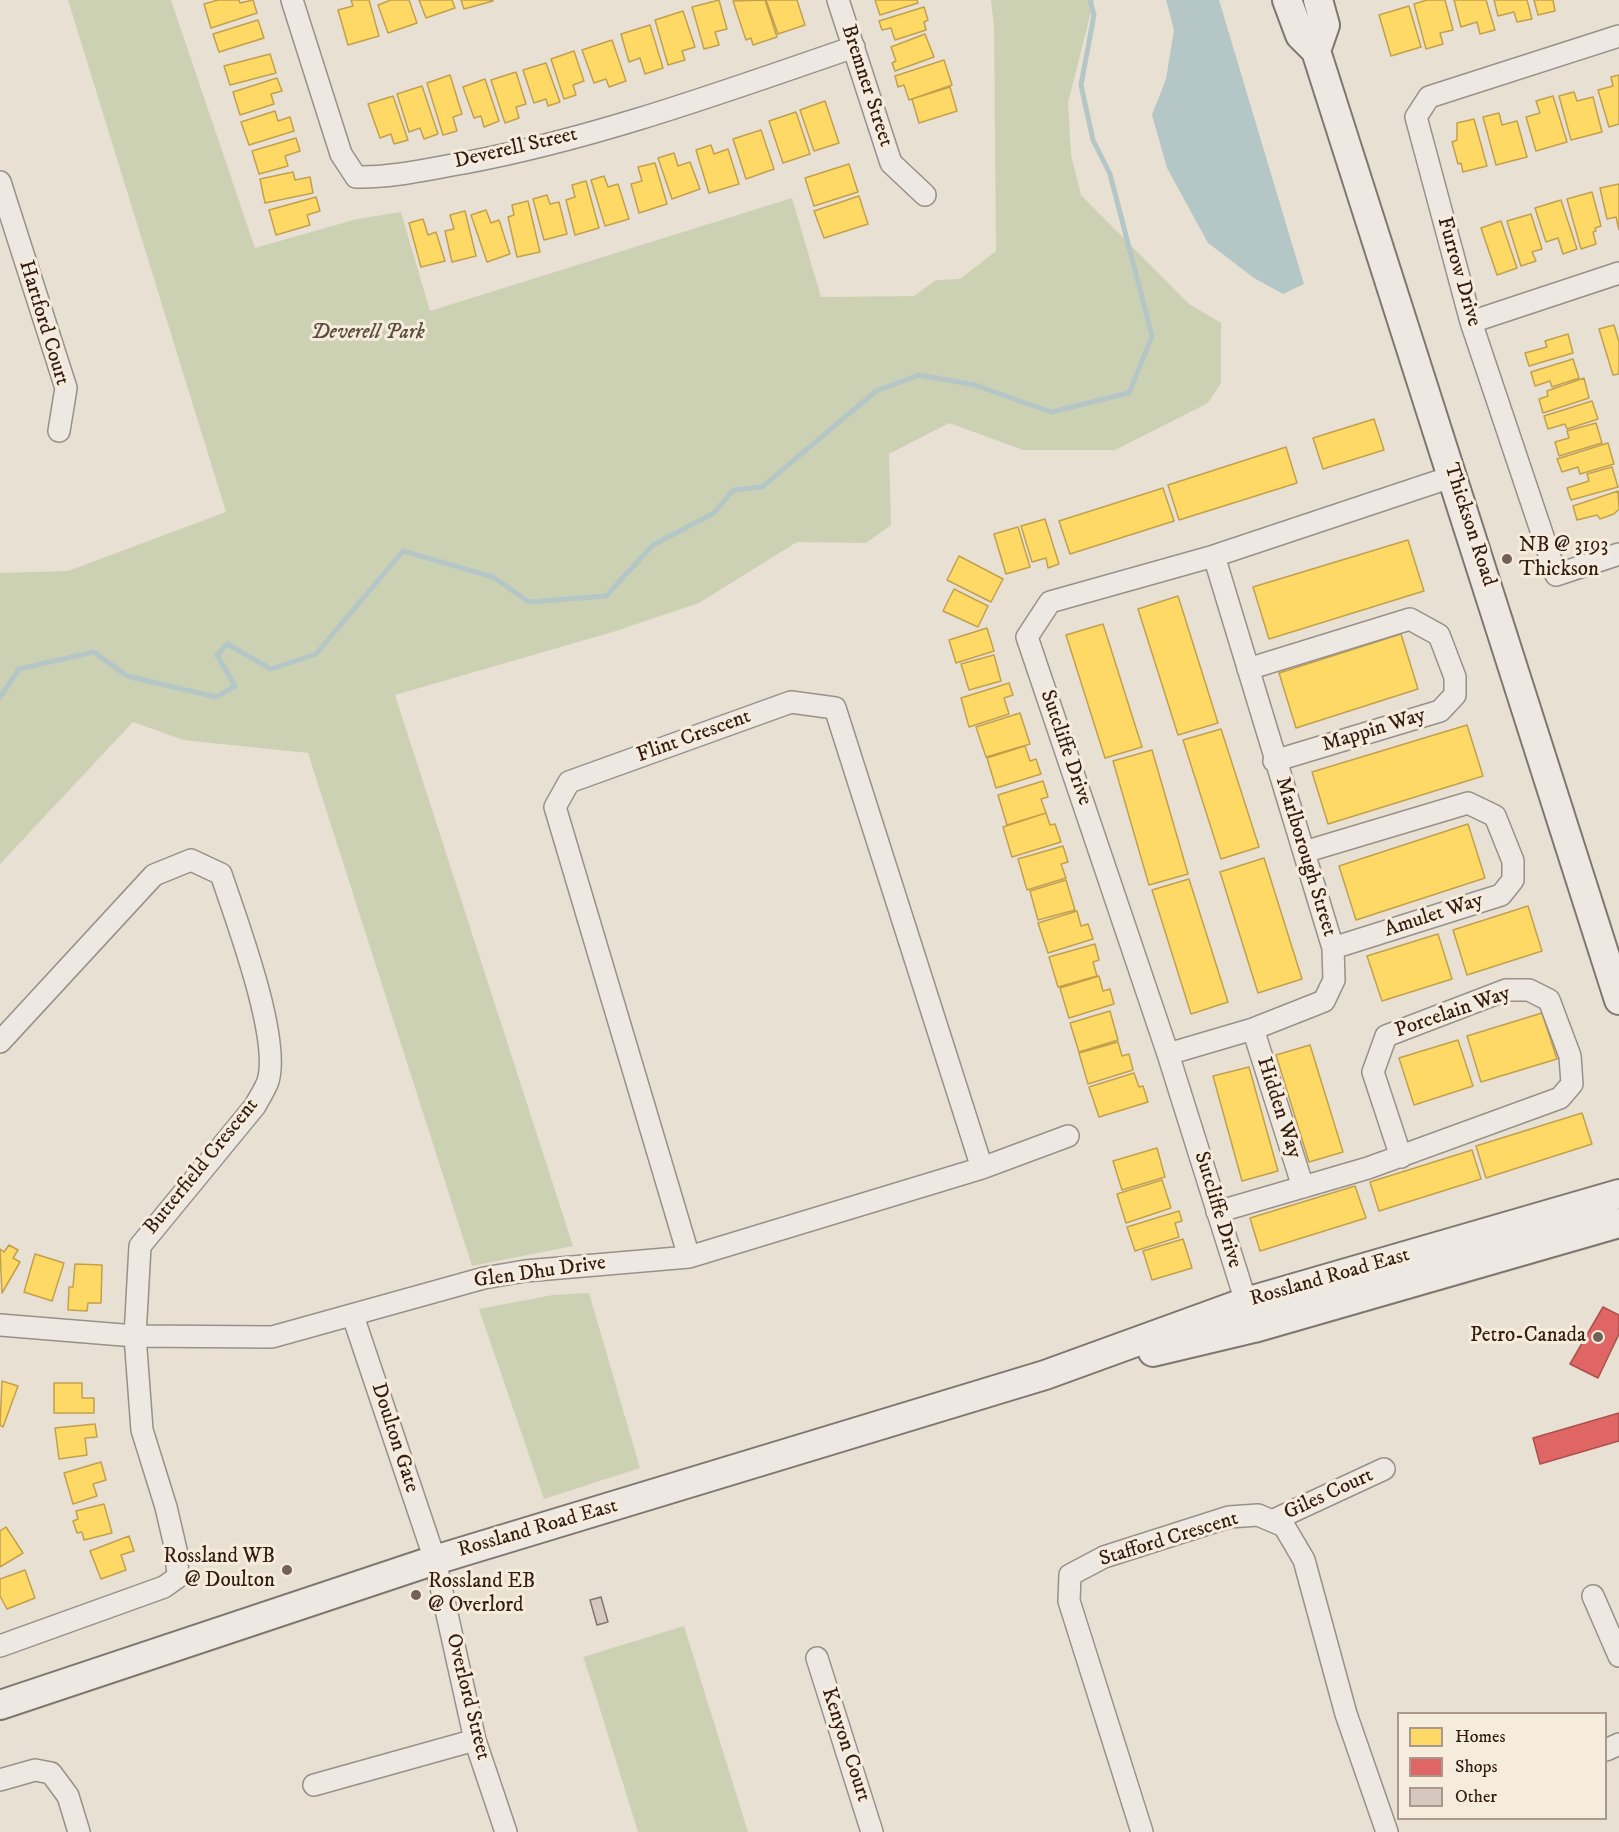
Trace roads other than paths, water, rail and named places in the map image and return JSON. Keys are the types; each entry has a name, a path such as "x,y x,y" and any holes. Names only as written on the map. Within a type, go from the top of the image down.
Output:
{"main road":[{"name":"Thickson Road","path":"1287,0 1300,35 1316,51 1454,476 1619,1000"},
{"path":"1316,51 1325,25 1318,0"},
{"name":"Rossland Road East","path":"0,1705 435,1560 1045,1375 1246,1302 1619,1194"},
{"name":"Rossland Road East","path":"1045,1375 1254,1329 1619,1223"}],"street":[{"name":"Deverell Street","path":"292,0 341,154 356,177 381,178 517,153 717,94 854,47"},
{"name":"Bremner Street","path":"838,0 891,163 925,195"},
{"name":"Furrow Drive","path":"1619,36 1429,97 1416,117 1471,322 1556,575 1619,554"},
{"name":"Hartford Court","path":"0,182 66,388 59,431"},
{"path":"1471,322 1619,273"},
{"name":"Sutcliffe Drive","path":"1246,1302 1168,1054 1028,637 1050,602 1214,556 1454,476"},
{"name":"Marlborough Street","path":"1168,1054 1252,1029 1324,1001 1334,980 1333,948 1274,761 1214,556"},
{"name":"Mappin Way","path":"1248,669 1410,619 1439,635 1455,677 1455,695 1440,711 1274,761"},
{"name":"Flint Crescent","path":"689,1257 555,807 569,782 791,702 835,708 982,1168"},
{"name":"Amulet Way","path":"1304,852 1468,803 1495,816 1514,861 1513,880 1501,895 1333,948"},
{"name":"Butterfield Crescent","path":"0,1042 154,875 191,861 221,874 250,960 269,1041 268,1080 255,1106 140,1246 135,1336"},
{"name":"Porcelain Way","path":"1217,1212 1401,1157 1560,1098 1572,1084 1570,1056 1550,1000 1529,990 1506,990 1386,1036 1373,1072 1401,1157"},
{"name":"Hidden Way","path":"1252,1029 1303,1187"},
{"name":"Glen Dhu Drive","path":"0,1325 135,1336 272,1337 484,1278 525,1271 689,1257 982,1168 1068,1136"},
{"name":"Doulton Gate","path":"353,1316 435,1560"},
{"path":"0,1646 164,1587 178,1577 176,1550 166,1507 142,1430 135,1336"},
{"name":"Giles Court","path":"1274,1520 1384,1469"},
{"name":"Stafford Crescent","path":"1142,1832 1069,1601 1070,1575 1104,1557 1229,1516 1258,1515 1274,1520"},
{"path":"1274,1520 1284,1526 1304,1560 1346,1714 1392,1825"},
{"name":"Overlord Street","path":"435,1560 475,1740 506,1832"},
{"path":"1593,1596 1619,1656"},
{"name":"Kenyon Court","path":"817,1658 872,1832"},
{"path":"314,1785 475,1740"},
{"path":"0,1780 35,1770 51,1773 68,1797 79,1832"}],"waterway":[{"path":"0,697 19,669 94,652 127,676 216,697 235,686 217,655 227,644 271,669 316,654 403,551 493,577 529,602 606,596 653,545 714,513 733,490 762,487 876,391 919,375 975,385 1051,412 1129,393 1152,336 1110,174 1093,140 1081,85 1094,15 1090,0"}],"place":[{"name":"NB @ 3193 Thickson","path":"1507,559"},
{"name":"Petro-Canada","path":"1598,1337"},
{"name":"Rossland WB @ Doulton","path":"287,1570"},
{"name":"Rossland EB @ Overlord","path":"416,1595"}],"park label":[{"name":"Deverell Park","path":"368,334"}]}
